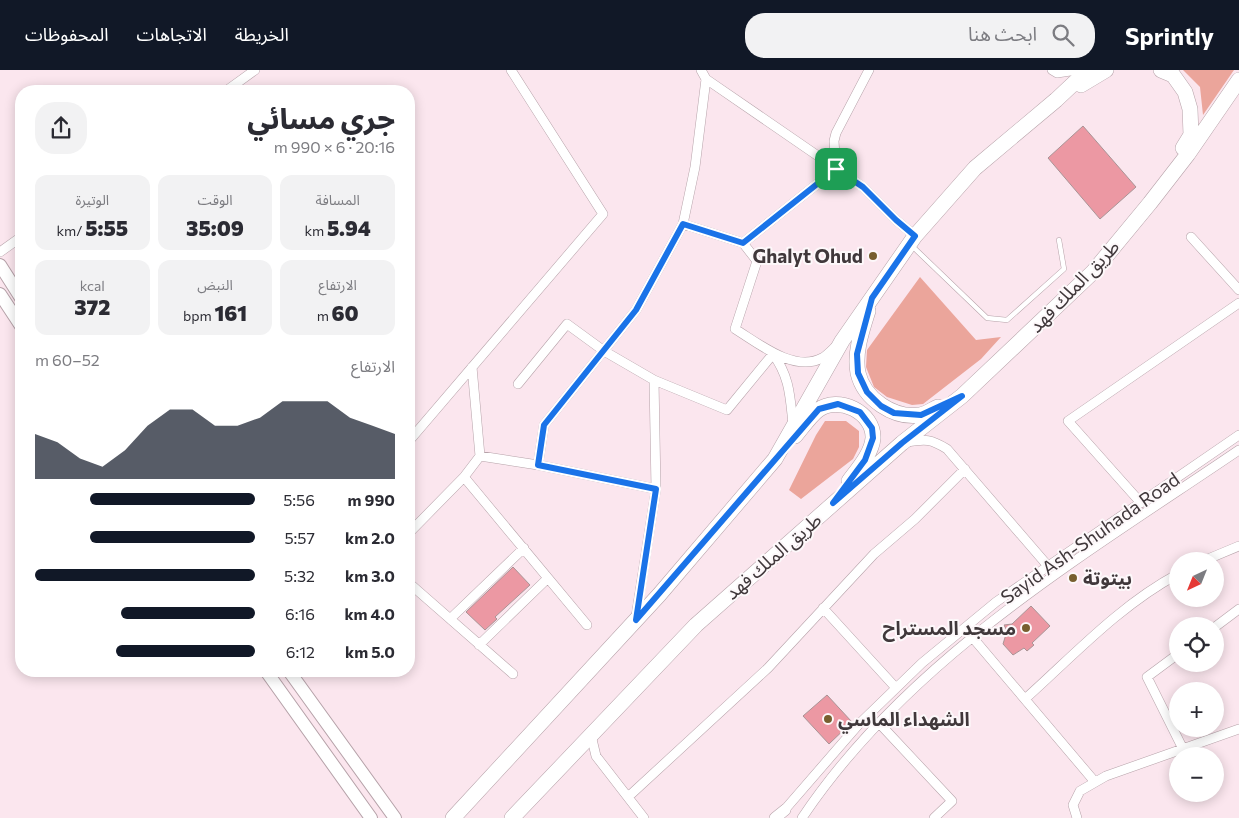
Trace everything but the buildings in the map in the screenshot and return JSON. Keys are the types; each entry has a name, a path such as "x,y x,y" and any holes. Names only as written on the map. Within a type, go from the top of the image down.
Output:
{"main road":[{"path":"775,459 842,341 912,240 975,168 1056,100 1088,70"},
{"path":"1056,100 1106,70"},
{"path":"1150,203 1191,135 1190,109 1185,92 1173,75 1161,70"},
{"name":"طريق الملك فهد","path":"512,818 696,624 902,443 962,396 1092,272 1188,154 1239,80"},
{"path":"0,265 15,289"},
{"path":"0,294 15,317"},
{"path":"872,298 857,354 858,373 867,392 881,406 894,413 921,415 962,396"},
{"path":"453,818 636,620 819,409 838,404 860,412 872,428 873,438 865,460 833,503"},
{"path":"270,677 371,818"},
{"path":"293,677 395,818"}],"street":[{"path":"235,85 256,70"},
{"path":"415,434 603,214 511,70"},
{"path":"538,465 544,425 636,310 683,224 695,167 706,79 702,70"},
{"path":"836,169 834,141 836,133 869,70"},
{"path":"1052,70 1057,73 1077,70"},
{"path":"706,79 863,187 896,220 912,240"},
{"path":"743,243 836,169"},
{"path":"683,224 743,243 757,261 736,329 773,354 800,362 822,359 842,341"},
{"path":"1191,237 1239,290"},
{"path":"0,252 15,241"},
{"path":"1141,502 1068,421 1239,303"},
{"path":"518,384 568,324 604,351 654,380 727,410 773,354"},
{"path":"773,354 783,368 788,382 793,426"},
{"path":"415,527 464,477 480,456 472,367"},
{"path":"636,620 656,489 654,380"},
{"name":"Sayid Ash-Shuhada Road","path":"780,815 859,724 922,663 996,602 1239,436"},
{"path":"902,443 924,439 935,442 947,449 1048,566"},
{"name":"Sayid Ash-Shuhada Road","path":"802,818 862,740 931,672 1003,614 1082,557 1239,450"},
{"path":"480,456 538,465 656,489"},
{"path":"628,797 768,668 874,554 915,520 965,469"},
{"path":"464,477 587,625"},
{"path":"1224,552 1239,546"},
{"path":"450,619 524,548"},
{"path":"479,645 548,578"},
{"path":"1025,699 1125,610 1169,579"},
{"path":"415,588 513,674"},
{"path":"823,608 896,688"},
{"path":"1224,620 1239,609"},
{"path":"973,638 1095,782"},
{"path":"1169,661 1148,677 1181,747"},
{"path":"879,723 952,801 934,818"},
{"path":"1188,747 1239,729"},
{"path":"591,735 596,756 644,818"},
{"path":"1077,818 1073,805 1080,791 1106,776 1169,754"}],"lane":[{"path":"912,240 987,318 1007,320 1064,269 1059,240"}],"shaded area":[{"path":"1183,70 1234,70 1203,115 1200,87"},
{"path":"920,277 976,340 1001,337 981,359 923,404 912,405 887,397 874,387 866,367 867,350"},
{"path":"825,421 846,421 859,431 859,447 853,459 801,499 789,490 816,435"}],"place":[{"name":"Ghalyt Ohud","path":"873,256"},
{"name":"بيتوتة","path":"1073,578"},
{"name":"مسجد المستراح","path":"1026,628"},
{"name":"الشهداء الماسي","path":"828,719"}],"route":[{"path":"836,169 863,187 915,236 872,298 863,327 857,354 858,373 867,392 881,406 894,413 921,415 962,396 902,443 833,503 865,460 873,438 872,428 860,412 838,404 819,409 636,620 656,489 538,465 544,425 636,310 683,224 743,243 836,169"}]}
